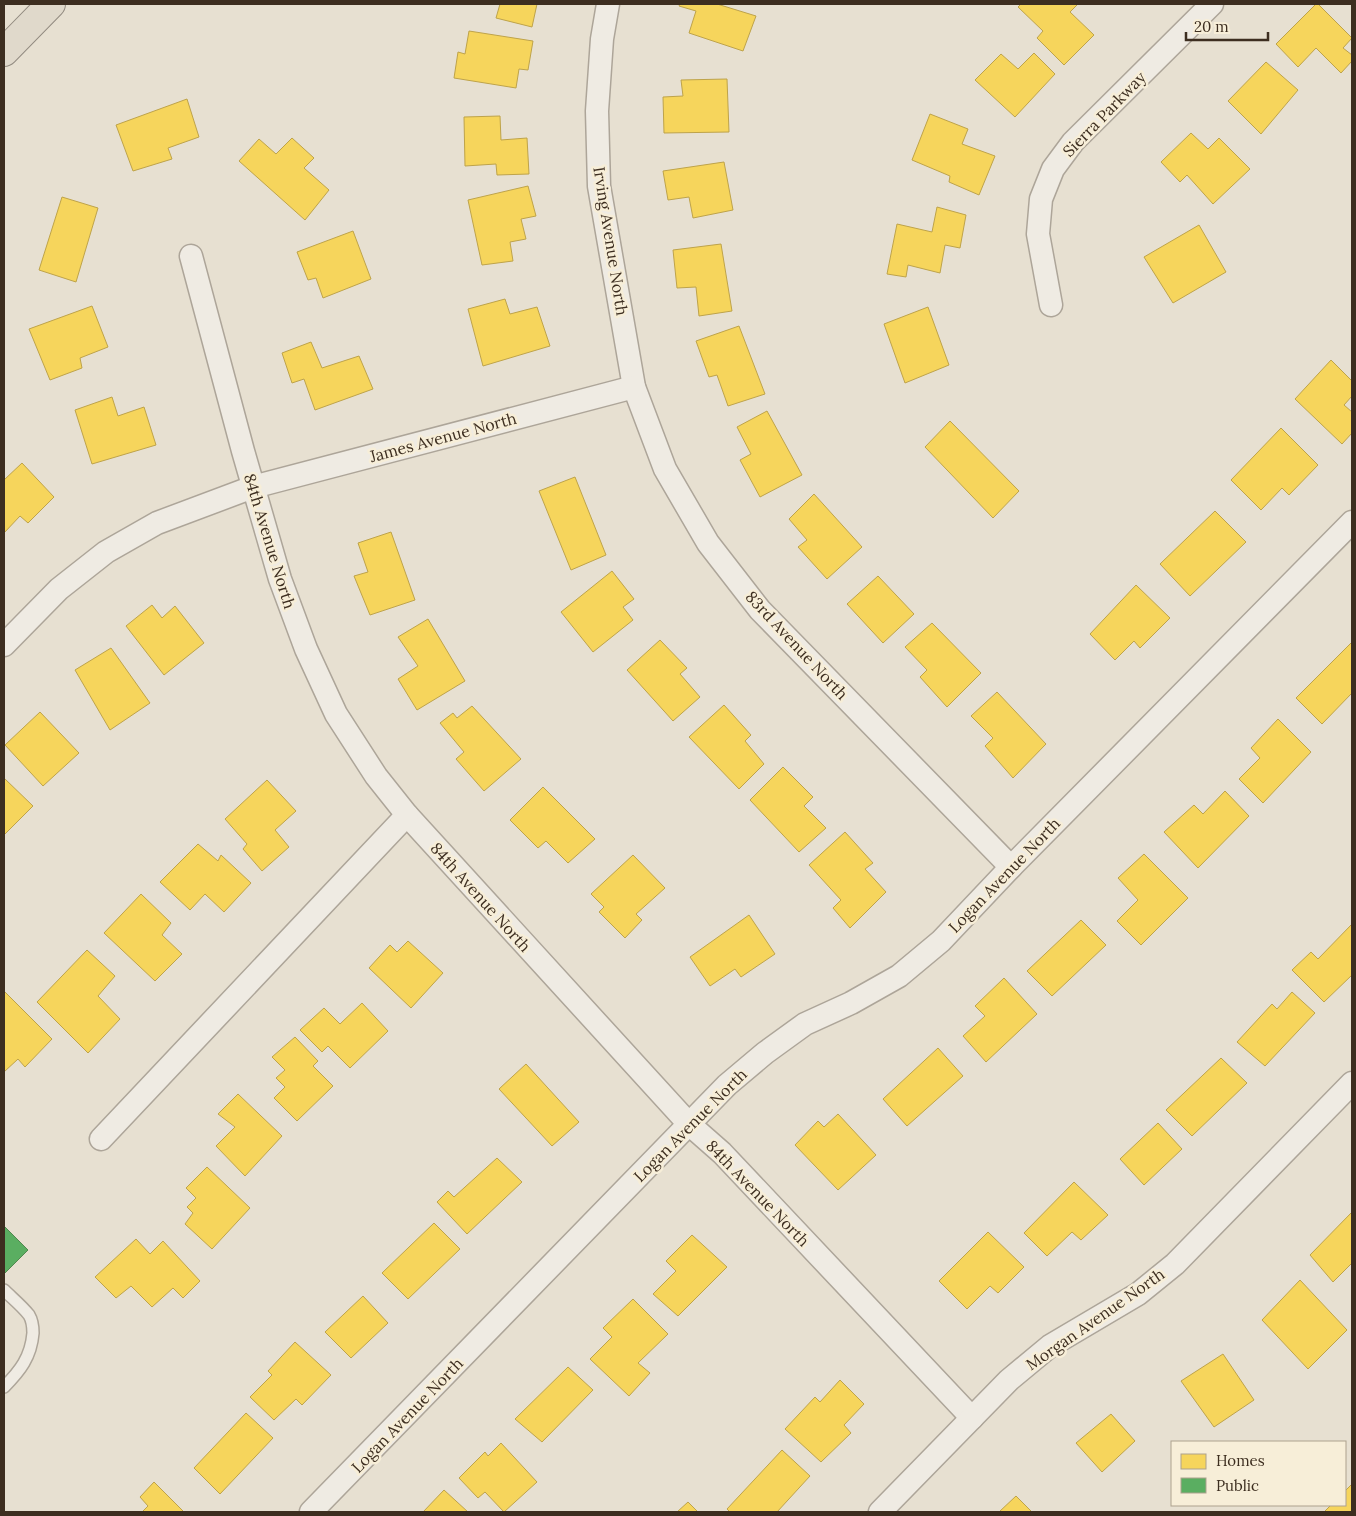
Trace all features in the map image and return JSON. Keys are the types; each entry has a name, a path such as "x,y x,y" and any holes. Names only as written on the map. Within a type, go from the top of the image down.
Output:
{"highway":[{"path":"4,52 52,4"}],"street":[{"name":"Irving Avenue North","path":"608,4 602,39 597,111 599,186 634,387"},
{"name":"Sierra Parkway","path":"1052,305 1038,234 1040,200 1053,170 1073,142 1212,4"},
{"name":"84th Avenue North","path":"191,256 253,487 280,579 306,649 336,714 376,776 407,815 689,1124 722,1153 972,1418"},
{"name":"James Avenue North","path":"4,645 59,589 106,552 157,523 253,487 634,387"},
{"name":"83rd Avenue North","path":"634,387 670,477 708,543 760,610 1011,867"},
{"name":"Logan Avenue North","path":"311,1512 726,1084 764,1053 805,1024 851,1003 899,976 941,941 1011,867 1352,522"},
{"path":"101,1139 407,815"},
{"name":"Morgan Avenue North","path":"880,1512 1009,1380 1050,1346 1138,1294 1175,1264 1352,1083"}],"lane":[{"path":"4,1290 30,1316 33,1327 32,1348 20,1370 4,1387"}],"building: Homes":[{"path":"500,4 537,4 532,27 496,18"},
{"path":"680,4 717,4 756,16 743,51 689,33 696,11 679,6"},
{"path":"1021,4 1078,4 1070,12 1094,35 1064,65 1037,38 1043,31 1018,7"},
{"path":"1316,4 1352,38 1343,48 1352,55 1352,61 1341,73 1316,48 1298,67 1276,44"},
{"path":"469,31 533,41 528,70 519,69 516,88 454,78 458,52 465,54"},
{"path":"1034,53 1055,74 1015,117 975,80 1001,54 1018,69"},
{"path":"1266,62 1298,90 1261,134 1228,101"},
{"path":"727,79 729,132 664,133 663,97 683,96 681,80"},
{"path":"187,99 199,137 168,148 172,159 133,171 116,125"},
{"path":"930,114 968,129 962,144 995,156 979,195 949,182 950,176 912,160"},
{"path":"500,116 501,140 527,138 529,174 497,175 496,164 465,166 464,117"},
{"path":"1191,133 1208,149 1219,138 1250,169 1213,204 1187,175 1180,182 1161,162"},
{"path":"292,138 314,158 304,168 329,190 305,220 239,161 259,139 276,154"},
{"path":"724,162 733,210 693,218 689,197 668,200 663,171"},
{"path":"528,186 536,216 521,219 526,239 510,242 513,261 482,265 468,200"},
{"path":"62,197 98,208 76,282 39,270"},
{"path":"937,207 966,215 960,248 945,245 940,273 908,265 906,277 887,274 897,224 932,232"},
{"path":"1199,225 1226,272 1173,303 1144,257"},
{"path":"353,231 371,279 323,298 316,278 308,280 297,252"},
{"path":"721,244 732,311 699,316 696,287 677,288 673,250"},
{"path":"505,299 510,314 537,307 550,346 483,366 468,309"},
{"path":"92,306 108,347 80,358 82,368 50,380 29,329"},
{"path":"928,307 949,365 905,383 884,324"},
{"path":"739,326 765,394 728,406 717,375 709,377 696,341"},
{"path":"311,342 322,368 359,356 373,389 315,410 304,379 292,383 282,353"},
{"path":"1331,360 1352,381 1352,396 1344,405 1352,412 1352,433 1342,444 1295,399"},
{"path":"112,397 118,416 144,407 156,445 92,464 75,410"},
{"path":"767,411 802,475 760,497 740,460 751,454 737,427"},
{"path":"950,421 1019,491 993,518 925,447"},
{"path":"1281,428 1318,465 1289,495 1282,488 1261,510 1231,480"},
{"path":"22,463 54,497 28,523 20,516 4,533 4,480"},
{"path":"575,477 606,555 571,570 539,491"},
{"path":"814,494 862,547 827,579 798,547 807,540 789,519"},
{"path":"1215,511 1246,542 1190,596 1160,564"},
{"path":"391,532 415,600 370,615 354,576 368,572 358,543"},
{"path":"612,571 634,599 623,607 633,620 593,652 561,612"},
{"path":"878,576 914,614 883,643 847,604"},
{"path":"1136,585 1170,618 1140,648 1134,641 1115,660 1090,634"},
{"path":"152,605 162,618 175,606 204,643 164,675 126,626"},
{"path":"428,619 465,681 417,710 398,679 418,666 398,637"},
{"path":"932,623 981,673 947,707 920,677 927,670 905,647"},
{"path":"660,640 687,668 680,674 700,697 673,721 627,670"},
{"path":"1351,643 1352,693 1322,724 1296,698"},
{"path":"111,648 150,703 110,730 75,670"},
{"path":"997,692 1046,744 1013,778 985,746 993,738 971,716"},
{"path":"724,705 751,735 745,741 764,764 739,789 689,737"},
{"path":"472,706 521,759 484,791 456,759 464,752 440,723 453,713 457,718"},
{"path":"40,712 79,753 43,786 5,745"},
{"path":"1278,719 1311,752 1263,803 1239,779 1260,758 1251,748"},
{"path":"783,767 813,797 804,806 826,828 799,852 750,800"},
{"path":"4,778 33,806 4,835"},
{"path":"267,780 296,811 275,830 289,847 262,871 243,849 247,844 225,819"},
{"path":"543,787 595,839 568,863 546,841 538,848 510,820"},
{"path":"1225,791 1249,816 1198,868 1164,832 1194,805 1203,814"},
{"path":"845,832 873,863 865,869 886,892 850,928 833,908 841,900 809,865"},
{"path":"198,844 218,861 221,855 251,883 224,912 205,894 190,910 160,882"},
{"path":"1144,854 1188,898 1141,945 1117,921 1138,900 1118,878"},
{"path":"633,855 665,888 636,914 642,920 625,938 599,912 604,907 591,894"},
{"path":"141,894 171,923 162,935 182,954 155,981 104,933"},
{"path":"749,915 775,954 741,977 735,969 710,986 690,957"},
{"path":"1081,920 1106,945 1052,996 1027,971"},
{"path":"1352,924 1352,975 1324,1002 1292,970 1311,952 1318,959"},
{"path":"408,941 443,973 411,1008 369,968 390,945 397,952"},
{"path":"87,950 115,976 98,996 120,1019 88,1053 37,1002"},
{"path":"1004,978 1037,1014 986,1062 963,1036 985,1016 975,1006"},
{"path":"5,992 52,1039 25,1067 18,1059 4,1072 4,994"},
{"path":"1292,992 1315,1013 1265,1066 1237,1042 1272,1004 1277,1009"},
{"path":"362,1003 388,1031 350,1068 328,1046 322,1052 300,1030 324,1008 340,1024"},
{"path":"295,1037 318,1061 313,1066 333,1086 297,1121 274,1098 285,1087 276,1078 285,1070 272,1057"},
{"path":"938,1048 963,1076 907,1126 883,1099"},
{"path":"1221,1058 1247,1083 1192,1136 1166,1110"},
{"path":"526,1064 579,1122 552,1146 499,1089"},
{"path":"238,1094 282,1136 245,1176 216,1146 235,1127 218,1114"},
{"path":"838,1114 876,1155 838,1190 795,1145 818,1121 824,1127"},
{"path":"1158,1123 1182,1149 1144,1185 1120,1159"},
{"path":"497,1158 522,1182 467,1234 437,1202 448,1191 454,1197"},
{"path":"207,1167 250,1208 212,1249 185,1224 193,1213 187,1207 196,1198 186,1188"},
{"path":"1074,1182 1108,1215 1081,1240 1072,1232 1047,1256 1024,1233"},
{"path":"1352,1212 1352,1263 1333,1282 1310,1255"},
{"path":"434,1223 460,1249 408,1299 382,1273"},
{"path":"988,1232 1024,1267 998,1293 990,1286 967,1309 939,1281"},
{"path":"692,1235 727,1267 678,1316 653,1294 676,1271 666,1261"},
{"path":"136,1239 150,1254 163,1241 200,1281 183,1298 173,1288 152,1307 131,1286 116,1298 95,1277"},
{"path":"1300,1280 1347,1330 1308,1369 1262,1320"},
{"path":"363,1296 388,1323 351,1358 325,1332"},
{"path":"633,1299 668,1334 638,1363 650,1373 629,1396 590,1359 612,1337 603,1328"},
{"path":"295,1342 331,1375 302,1405 296,1399 274,1420 250,1397 272,1375 268,1371"},
{"path":"1223,1354 1254,1400 1214,1427 1181,1381"},
{"path":"568,1367 593,1390 542,1442 515,1419"},
{"path":"840,1380 864,1404 844,1425 851,1433 821,1462 785,1429 815,1397 820,1402"},
{"path":"246,1413 273,1438 220,1494 194,1468"},
{"path":"1111,1414 1135,1441 1102,1472 1076,1443"},
{"path":"501,1443 537,1482 504,1512 485,1492 478,1498 459,1478 485,1452 488,1456"},
{"path":"782,1450 810,1476 777,1512 730,1512 727,1509"},
{"path":"154,1482 184,1512 142,1512 148,1506 140,1497"},
{"path":"1352,1484 1352,1512 1324,1512 1330,1506 1346,1506 1346,1490"},
{"path":"444,1490 468,1512 423,1512"},
{"path":"1016,1496 1032,1512 999,1512"},
{"path":"688,1502 698,1512 677,1512"}],"building: Public":[{"path":"4,1226 28,1250 4,1274"}]}
